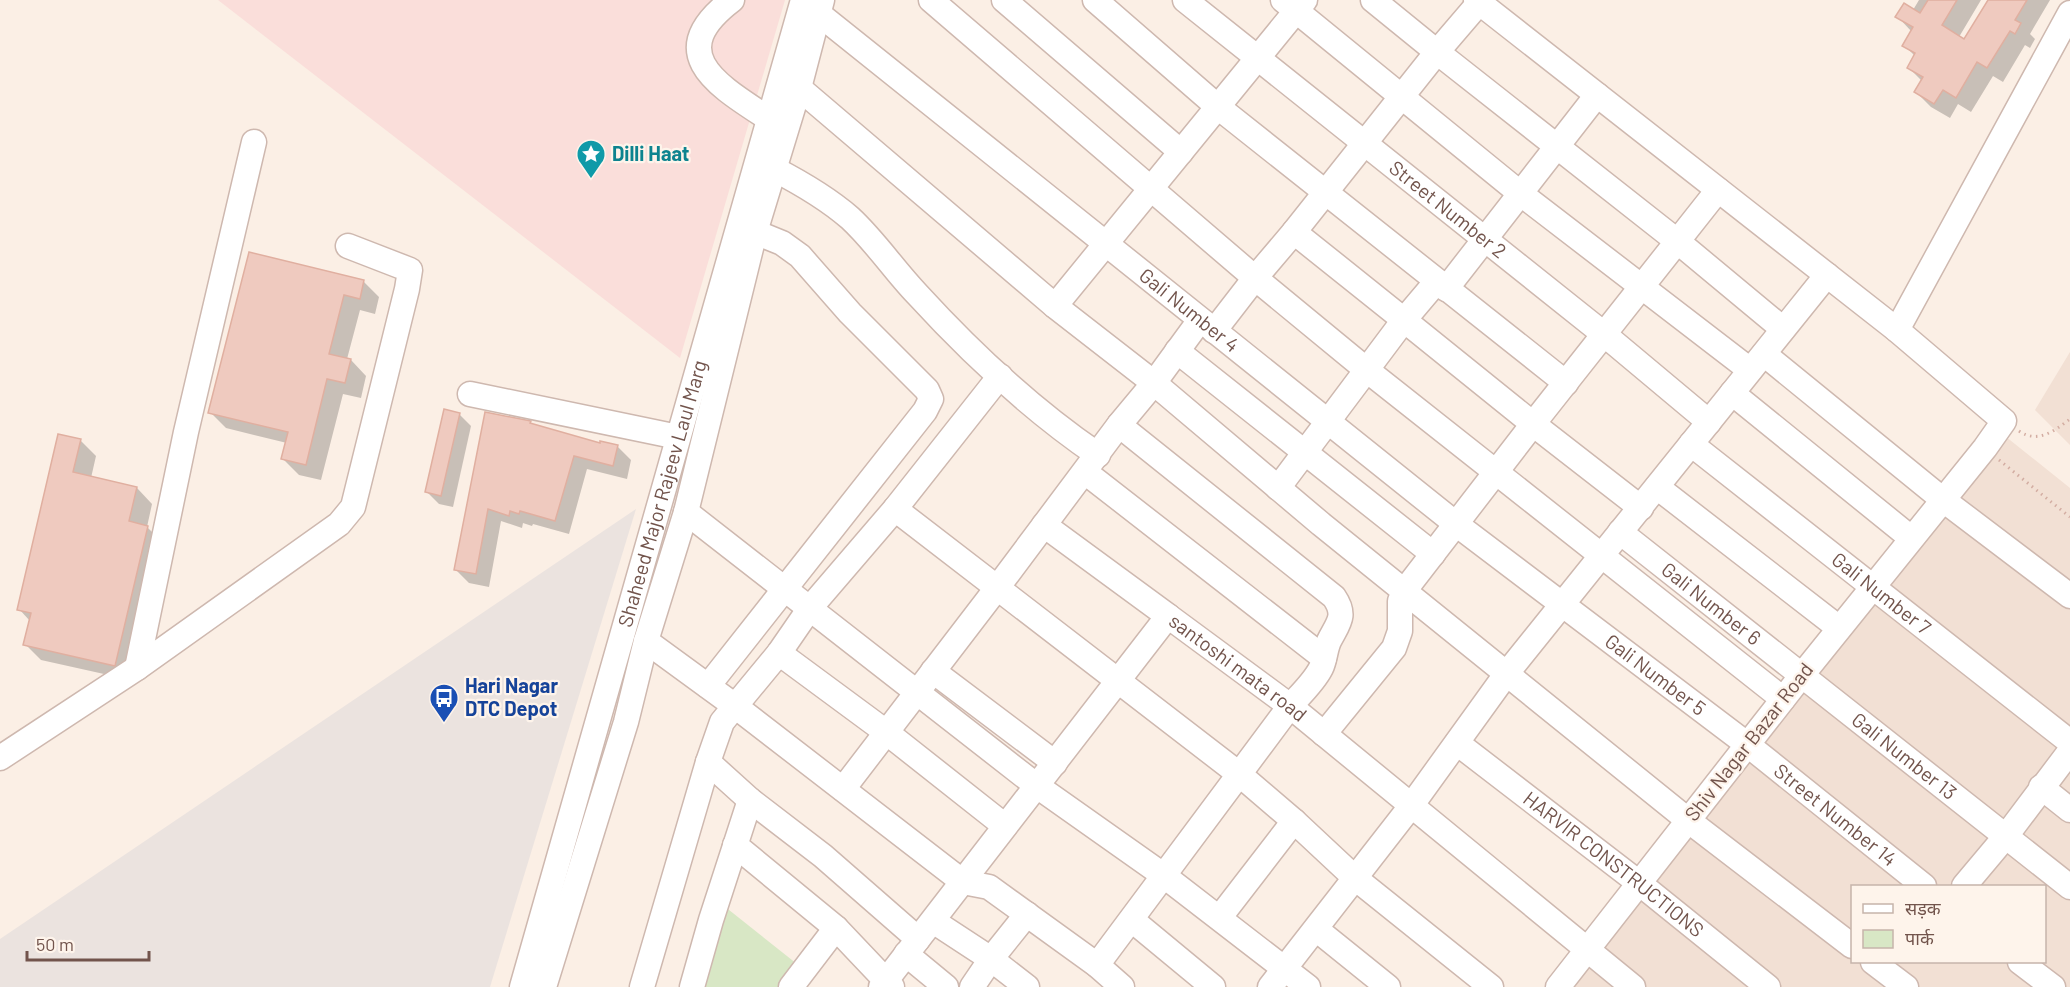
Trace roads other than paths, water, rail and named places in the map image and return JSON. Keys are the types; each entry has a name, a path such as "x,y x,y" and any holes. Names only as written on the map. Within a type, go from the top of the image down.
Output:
{"street":[{"path":"732,0 707,25 698,44 700,59 709,74 725,90 769,119"},
{"path":"931,0 1255,278 1783,699"},
{"path":"1004,0 1181,152"},
{"path":"1095,0 1218,107 1566,383"},
{"name":"Street Number 2","path":"1185,0 1605,335 1709,422"},
{"path":"1373,0 1677,241 1783,329"},
{"path":"843,789 1177,351 1255,278 1477,1 1896,330 2070,12"},
{"path":"1055,306 1258,58 1295,4 1521,194 1641,288 1757,362 2070,596"},
{"name":"Shaheed Major Rajeev Laul Marg","path":"542,986 678,437 769,119 815,5"},
{"name":"Shaheed Major Rajeev Laul Marg","path":"542,986 626,722 646,641 686,512 756,232 799,88 815,5"},
{"name":"Gali Number 4","path":"815,5 1329,423 1456,524 1563,604"},
{"path":"799,88 1055,306 1154,383 1278,488 1689,821 1851,945"},
{"path":"1278,488 1329,423 1404,320 1442,285 1485,239 1597,95"},
{"path":"137,668 186,432 254,142"},
{"path":"774,169 816,192 851,219 916,293 1000,376 1067,434 1092,463 1324,658"},
{"path":"1324,734 1394,648 1400,632 1400,601 1405,590 1718,190"},
{"path":"708,686 918,420 931,399 927,390 850,313 800,256 782,243 756,232"},
{"path":"1294,232 1641,508"},
{"path":"0,758 137,668 339,524 353,507 410,270 348,246"},
{"path":"1270,987 1411,806 1507,673 1827,275"},
{"name":"Shiv Nagar Bazar Road","path":"1558,987 2004,421 1896,330"},
{"path":"1177,351 1433,554"},
{"path":"642,987 708,762 722,722 779,653 810,608 895,509 1000,376"},
{"path":"1732,393 1911,538"},
{"path":"470,394 678,437"},
{"path":"1096,965 1132,920 1163,874 1290,706 1315,678 1342,615 1341,607 1334,597 1119,425"},
{"name":"Gali Number 7","path":"1691,444 2070,742"},
{"path":"1657,487 1839,628"},
{"path":"895,509 1239,774 1355,878 1491,987"},
{"path":"686,512 1037,786 1163,874 1308,987"},
{"path":"1044,525 1168,616"},
{"name":"Gali Number 6","path":"1620,532 1802,675"},
{"name":"Gali Number 5","path":"1563,604 1748,745"},
{"name":"santoshi mata road","path":"886,985 919,938 1168,616 1290,706 1633,987"},
{"path":"646,641 735,706 963,882 989,887 1096,965 1122,987"},
{"path":"779,653 886,732 1005,826"},
{"path":"933,671 1055,763"},
{"name":"Gali Number 13","path":"1802,675 2070,887"},
{"name":"HARVIR CONSTRUCTIONS","path":"1456,743 1639,883 1768,987"},
{"name":"Street Number 14","path":"1748,745 1923,885"},
{"path":"1965,885 2006,836 2070,751"},
{"path":"708,762 750,800 823,856 919,938 946,987"},
{"path":"2041,787 2070,810"},
{"path":"692,987 750,800"},
{"path":"1220,917 1294,821"},
{"path":"735,844 836,928 886,985"},
{"path":"972,987 1027,914"},
{"path":"1132,920 1213,987"},
{"path":"791,987 836,928"},
{"path":"1316,929 1388,987"},
{"path":"919,938 991,959 1027,987"},
{"path":"1874,963 1897,978"},
{"path":"2021,963 2052,987"}],"place":[{"name":"Dilli Haat","path":"591,180"},
{"name":"Hari Nagar DTC Depot","path":"444,724"}]}
